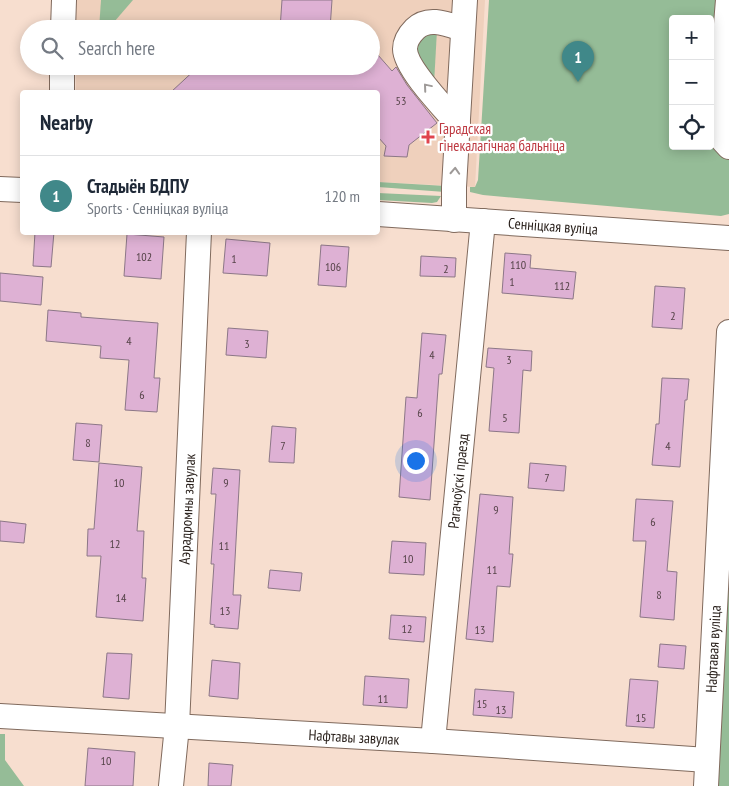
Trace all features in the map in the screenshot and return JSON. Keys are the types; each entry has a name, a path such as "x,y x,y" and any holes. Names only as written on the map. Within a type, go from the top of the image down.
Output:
{"street":[{"path":"63,20 64,0"},
{"path":"454,220 464,0"},
{"path":"728,0 717,134 729,147"},
{"path":"458,124 412,69 405,51 406,42 410,34 424,24 439,22 462,29"},
{"path":"62,75 62,90"},
{"path":"0,189 20,190"},
{"name":"Сенніцкая вуліца","path":"380,214 729,238"},
{"name":"Рагачоўскі праезд","path":"433,742 483,222"},
{"name":"Аэрадромны завулак","path":"171,786 177,726 199,235"},
{"name":"Нафтавая вуліца","path":"706,786 729,332"},
{"name":"Нафтавы завулак","path":"0,716 707,760"}],"shaded area":[{"name":"Гарадская гінекалагічная бальніца","path":"76,0 485,0 475,187 380,182 380,90 76,90 76,75 380,75 380,20 76,20"}],"green space":[{"path":"101,0 133,0 116,20 100,20"},
{"path":"489,0 729,0 729,214 721,216 483,195 470,192 470,187 475,187 478,180"},
{"path":"437,30 434,84 417,62 415,39"},
{"path":"380,182 446,186 445,192 380,187"},
{"path":"380,193 441,196 437,202 380,200"},
{"path":"729,570 729,786 717,786"},
{"path":"0,734 5,734 5,760 24,786 0,786"}],"building":[{"path":"282,0 332,0 331,20 281,20"},
{"path":"380,57 392,71 396,67 407,85 437,123 409,145 407,157 384,156 386,146 380,139 380,90 173,90 189,75 380,75"},
{"path":"35,235 54,235 51,267 33,266"},
{"path":"127,235 164,237 161,279 124,276"},
{"path":"226,239 270,243 267,276 223,273"},
{"path":"321,245 349,247 346,287 318,285"},
{"path":"505,253 531,255 530,268 576,272 573,299 502,293"},
{"path":"421,256 456,258 455,277 420,276"},
{"path":"0,273 43,277 41,305 0,301"},
{"path":"655,286 685,288 682,329 652,327"},
{"path":"48,310 81,313 81,317 158,323 154,378 160,378 157,412 125,410 129,360 100,358 101,346 46,341"},
{"path":"228,328 268,331 266,358 226,355"},
{"path":"422,333 446,335 442,374 439,374 430,500 399,497 406,397 417,398"},
{"path":"488,348 532,351 531,371 523,370 519,433 489,431 494,368 486,367"},
{"path":"662,378 689,379 687,400 685,400 680,467 652,465 656,424 659,424"},
{"path":"76,423 102,425 99,462 73,460"},
{"path":"272,426 296,428 294,463 269,462"},
{"path":"99,463 142,467 137,531 144,531 142,578 146,578 143,621 96,617 101,556 87,556 88,529 94,529"},
{"path":"530,463 566,466 564,491 528,488"},
{"path":"213,468 240,470 233,595 241,595 238,629 214,627 215,625 210,624 214,564 211,564 216,494 211,494"},
{"path":"480,494 513,497 509,554 513,554 510,587 497,586 493,642 466,639"},
{"path":"636,499 673,501 667,571 677,572 674,620 640,617 646,541 633,541"},
{"path":"0,521 26,524 24,543 0,541"},
{"path":"392,541 426,543 424,575 389,573"},
{"path":"270,570 302,573 300,591 268,588"},
{"path":"391,615 426,617 424,642 389,639"},
{"path":"660,644 686,646 684,669 658,667"},
{"path":"107,653 132,654 129,699 103,697"},
{"path":"212,660 240,663 238,699 209,696"},
{"path":"365,676 409,679 407,708 363,705"},
{"path":"630,679 658,681 654,728 626,726"},
{"path":"475,689 514,692 512,718 473,715"},
{"path":"88,748 135,752 133,786 85,786"},
{"path":"209,763 233,765 231,786 208,786"}],"place":[{"name":"Стадыён БДПУ","path":"578,82"},
{"name":"Гарадская гінекалагічная бальніца","path":"428,137"}]}
